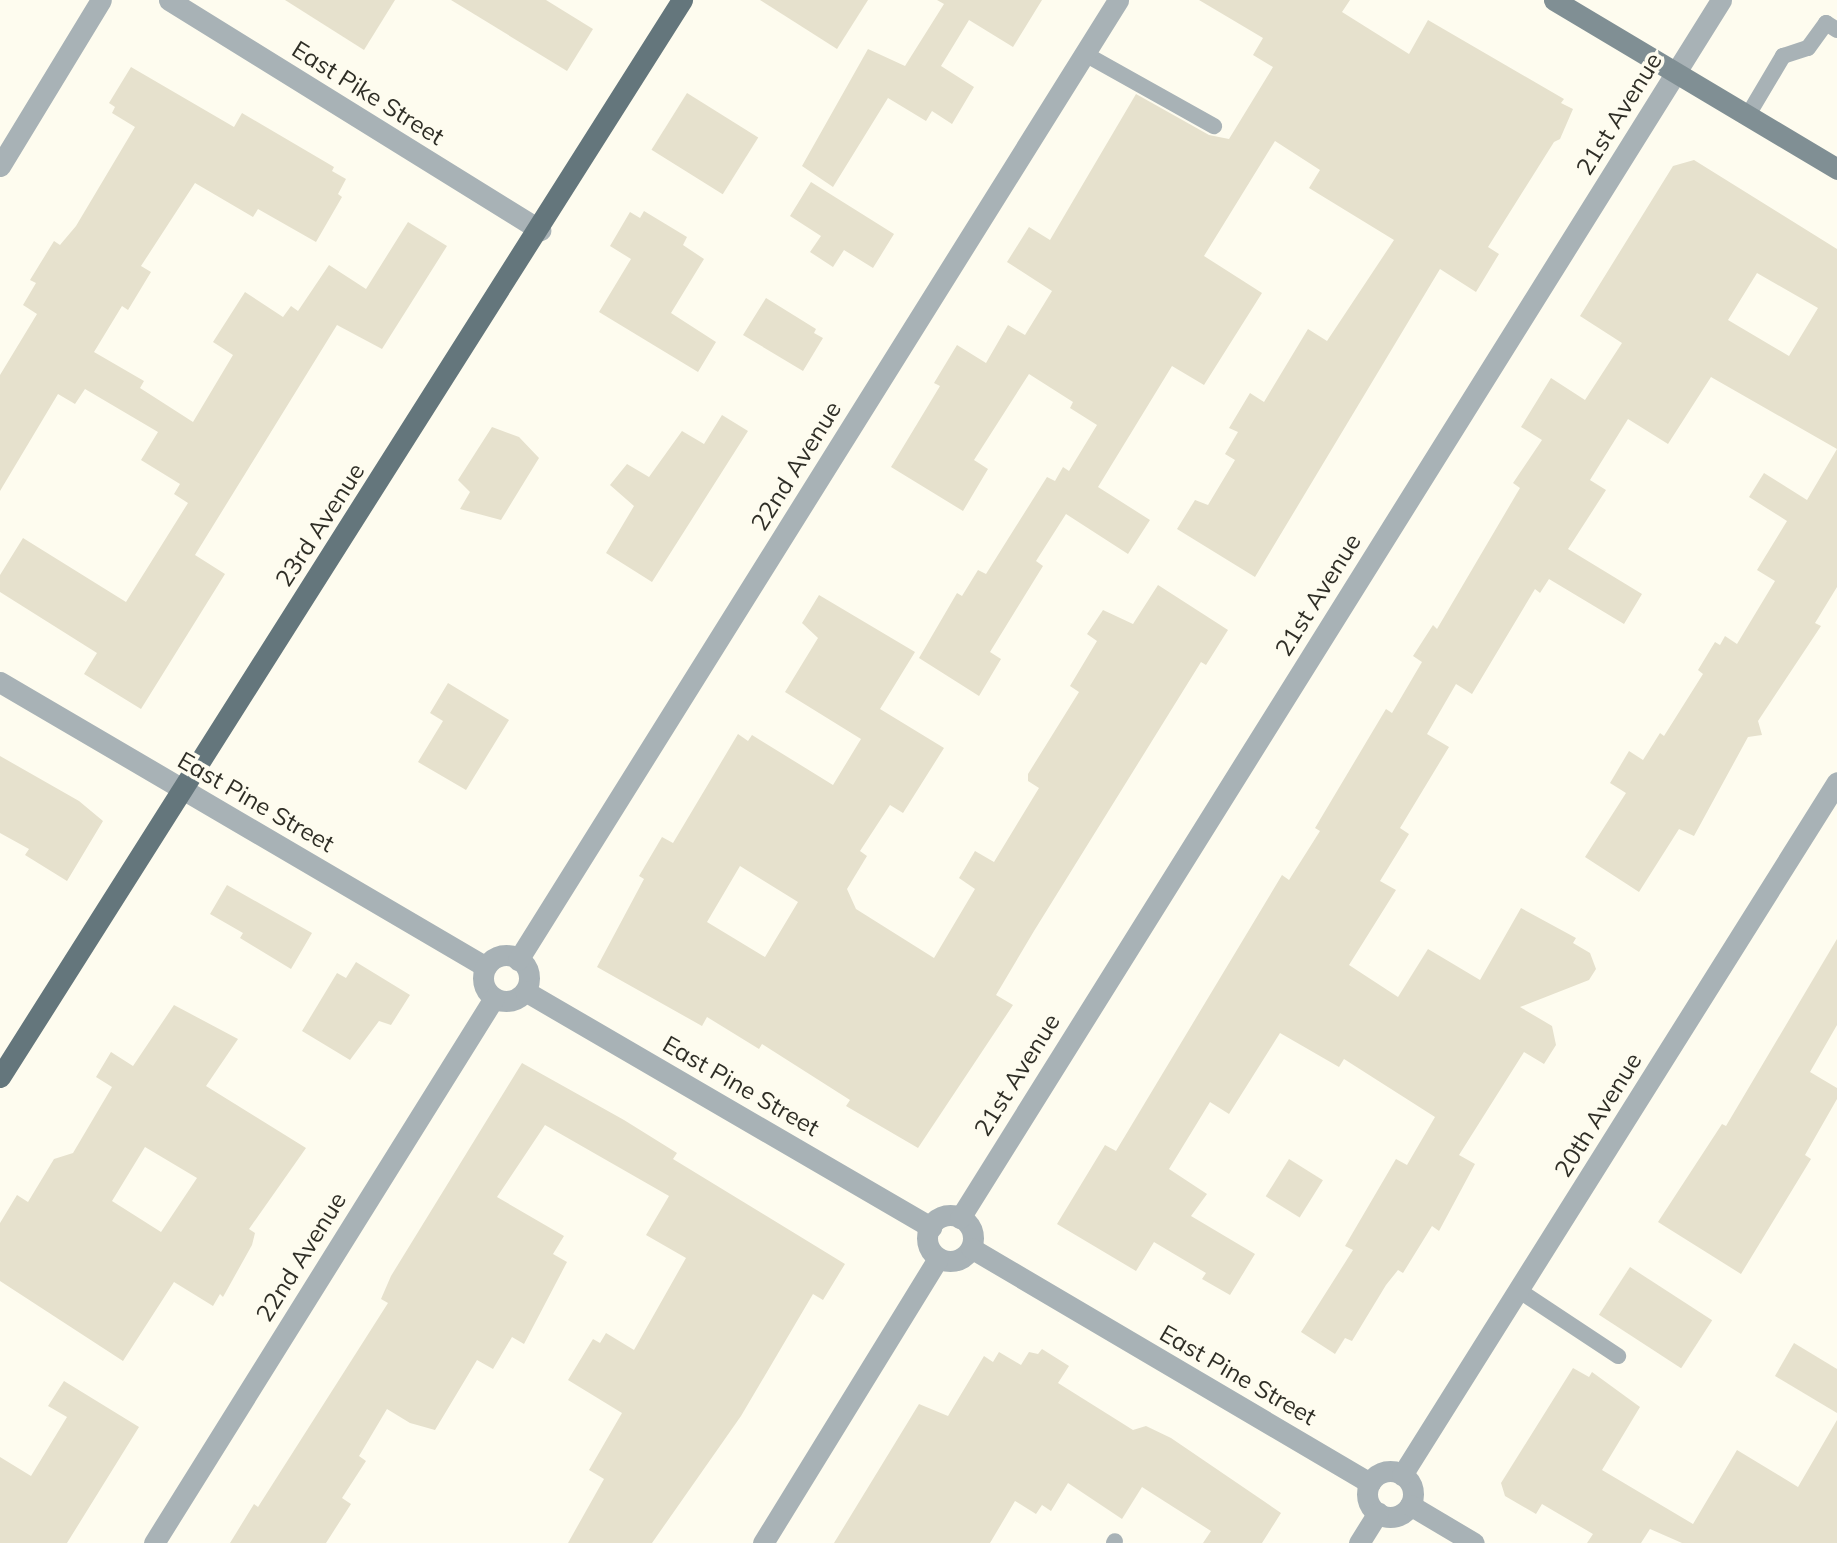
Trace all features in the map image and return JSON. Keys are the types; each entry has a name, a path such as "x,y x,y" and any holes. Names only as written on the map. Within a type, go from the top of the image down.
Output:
{"main road":[{"name":"23rd Avenue","path":"0,1077 540,230 682,0"},
{"path":"1553,0 1837,169"}],"street":[{"path":"0,166 101,0"},
{"name":"East Pike Street","path":"169,0 540,230"},
{"name":"22nd Avenue","path":"518,960 1118,0"},
{"name":"21st Avenue","path":"960,1218 1721,0"},
{"name":"East Pine Street","path":"0,682 486,967"},
{"name":"20th Avenue","path":"1402,1475 1837,782"},
{"path":"500,956 518,960 528,974 525,991 509,1001 494,998 484,986 486,967 500,956"},
{"name":"East Pine Street","path":"525,991 931,1227"},
{"name":"22nd Avenue","path":"154,1543 494,998"},
{"path":"946,1216 960,1218 972,1235 971,1248 953,1261 938,1258 928,1246 931,1227 946,1216"},
{"name":"East Pine Street","path":"971,1248 1370,1483"},
{"path":"763,1543 938,1258"},
{"path":"1384,1471 1402,1475 1412,1488 1410,1505 1396,1516 1378,1512 1367,1496 1370,1483 1384,1471"},
{"path":"1410,1505 1474,1543"},
{"path":"1359,1543 1378,1512"}],"lane":[{"path":"1748,116 1783,56 1808,48 1826,23 1837,30"},
{"path":"1085,54 1214,127"},
{"path":"1518,1290 1618,1356"}],"building":[{"path":"285,0 395,0 364,50"},
{"path":"451,0 546,0 593,29 567,71"},
{"path":"760,0 868,0 837,49"},
{"path":"937,0 1042,0 1013,47 969,20 941,66 974,87 952,124 932,111 926,121 888,98 833,187 802,166 868,49 905,66 944,4"},
{"path":"1199,0 1350,0 1342,12 1409,54 1428,20 1564,99 1561,103 1573,109 1560,139 1554,142 1488,247 1499,254 1476,292 1440,269 1255,577 1177,529 1195,500 1208,505 1235,460 1225,454 1238,432 1229,428 1250,393 1264,402 1308,329 1327,341 1394,240 1309,188 1320,170 1275,141 1204,256 1262,293 1204,385 1172,366 1098,487 1150,520 1128,554 1066,514 1036,561 1043,566 990,652 1001,659 979,696 919,658 957,593 962,596 978,570 986,574 1047,477 1055,481 1063,467 1069,471 1097,425 1070,408 1073,402 1029,374 974,460 988,469 963,511 891,467 940,386 934,383 957,345 986,363 1008,325 1025,335 1052,291 1007,262 1029,227 1050,240 1136,94 1209,135 1229,139 1273,67 1253,55 1263,38"},
{"path":"131,67 234,127 242,113 334,167 332,171 346,179 338,194 342,197 316,242 258,209 253,217 195,183 141,266 151,272 128,310 122,306 94,352 144,381 140,388 193,422 233,355 213,342 245,292 283,317 291,306 298,311 329,265 366,289 408,222 447,246 382,349 337,325 195,555 225,574 141,709 84,674 97,653 0,592 0,575 23,538 126,602 188,503 174,494 180,484 141,460 158,432 85,389 75,404 58,394 0,491 0,375 37,314 23,305 36,283 30,280 54,241 60,245 76,226 135,127 112,113 115,107 109,103"},
{"path":"687,93 758,138 723,194 651,150"},
{"path":"1694,160 1837,249 1837,449 1711,377 1668,444 1628,419 1590,480 1606,490 1568,549 1642,594 1624,624 1549,579 1540,593 1535,589 1472,694 1456,684 1427,734 1449,747 1400,828 1409,834 1380,881 1396,890 1349,965 1398,997 1428,949 1480,980 1521,908 1576,938 1573,943 1590,953 1596,969 1589,980 1520,1007 1552,1026 1556,1045 1544,1064 1524,1052 1459,1155 1475,1164 1439,1231 1432,1226 1403,1273 1398,1270 1386,1285 1352,1341 1345,1338 1335,1354 1301,1332 1353,1250 1345,1246 1396,1159 1407,1165 1435,1117 1344,1059 1339,1067 1280,1033 1229,1114 1210,1102 1169,1169 1207,1194 1191,1216 1255,1254 1230,1295 1202,1279 1206,1273 1154,1242 1136,1271 1057,1224 1105,1145 1116,1151 1282,875 1289,880 1320,831 1315,828 1386,709 1392,713 1422,662 1413,656 1433,625 1437,629 1520,488 1513,483 1542,440 1521,427 1551,378 1585,400 1622,343 1580,316 1673,166","holes":["1757,273 1818,308 1789,356 1728,320"]},
{"path":"811,182 894,234 873,268 844,250 833,267 810,252 821,236 790,216"},
{"path":"644,211 687,237 683,245 704,259 671,313 716,342 698,372 599,312 631,259 610,246 630,212 640,218"},
{"path":"766,298 816,329 814,333 823,338 803,371 743,335"},
{"path":"722,415 748,431 652,582 606,553 634,506 610,485 627,464 649,477 682,431 704,444"},
{"path":"492,427 519,437 539,458 501,520 460,509 470,492 458,480"},
{"path":"1837,449 1837,587 1815,623 1821,626 1758,721 1762,735 1748,737 1694,836 1679,829 1639,892 1585,857 1626,793 1610,783 1629,751 1643,760 1660,733 1664,736 1703,674 1698,670 1715,642 1720,645 1725,636 1737,644 1775,581 1757,570 1787,521 1749,497 1764,473 1807,500"},
{"path":"1158,585 1228,630 1206,665 1201,662 1034,931 996,995 1013,1005 918,1148 846,1106 850,1100 762,1044 759,1049 707,1017 702,1026 597,967 644,879 639,876 662,837 673,843 738,734 748,741 752,735 833,785 861,739 785,692 818,638 802,623 819,595 915,652 880,709 944,748 903,813 890,805 860,851 867,856 847,889 856,909 934,958 975,889 959,878 975,851 994,862 1039,788 1028,781 1028,774 1079,692 1070,686 1097,641 1087,634 1103,610 1133,624","holes":["740,866 798,902 765,957 707,922"]},
{"path":"448,683 509,720 466,790 418,762 443,721 430,713"},
{"path":"0,756 79,801 103,821 67,881 25,855 29,849 0,833"},
{"path":"227,885 312,933 291,969 240,938 243,933 210,914"},
{"path":"1837,939 1837,1025 1810,1072 1837,1088 1837,1099 1805,1155 1811,1159 1741,1274 1658,1222 1722,1124 1726,1126"},
{"path":"356,962 410,995 391,1025 379,1021 350,1060 302,1031 337,973 346,978"},
{"path":"174,1005 238,1039 206,1086 306,1148 249,1229 255,1233 252,1245 223,1297 220,1294 213,1306 174,1282 123,1361 0,1281 0,1223 17,1195 28,1202 54,1159 73,1153 112,1087 96,1077 111,1052 133,1066","holes":["145,1147 197,1178 161,1232 112,1201"]},
{"path":"522,1063 624,1120 677,1153 673,1159 845,1264 823,1300 813,1294 741,1416 652,1543 568,1543 604,1479 589,1470 622,1413 568,1380 593,1339 600,1343 606,1333 634,1350 686,1258 646,1235 669,1196 545,1125 497,1197 564,1236 553,1254 567,1262 524,1344 512,1337 493,1369 477,1360 435,1430 410,1423 387,1409 359,1456 366,1461 342,1498 351,1504 326,1543 230,1543 254,1504 258,1507 388,1303 381,1299 391,1276"},
{"path":"1289,1159 1323,1180 1300,1218 1266,1196"},
{"path":"1630,1267 1712,1320 1681,1368 1599,1315"},
{"path":"1794,1343 1837,1369 1837,1413 1775,1376"},
{"path":"1042,1349 1069,1366 1058,1383 1133,1430 1146,1426 1171,1438 1281,1513 1262,1543 1203,1543 1211,1531 1142,1487 1122,1519 1068,1483 1051,1511 1042,1505 1036,1514 1015,1501 990,1543 834,1543 919,1404 948,1416 984,1356 993,1362 999,1352 1021,1365 1029,1352 1038,1354"},
{"path":"1573,1368 1589,1377 1592,1372 1640,1407 1602,1470 1693,1524 1737,1450 1798,1487 1837,1420 1837,1543 1682,1543 1650,1529 1641,1543 1587,1543 1593,1534 1542,1504 1536,1514 1505,1496 1501,1483"},
{"path":"64,1381 139,1427 67,1543 0,1543 0,1457 31,1476 67,1417 48,1406"}]}
